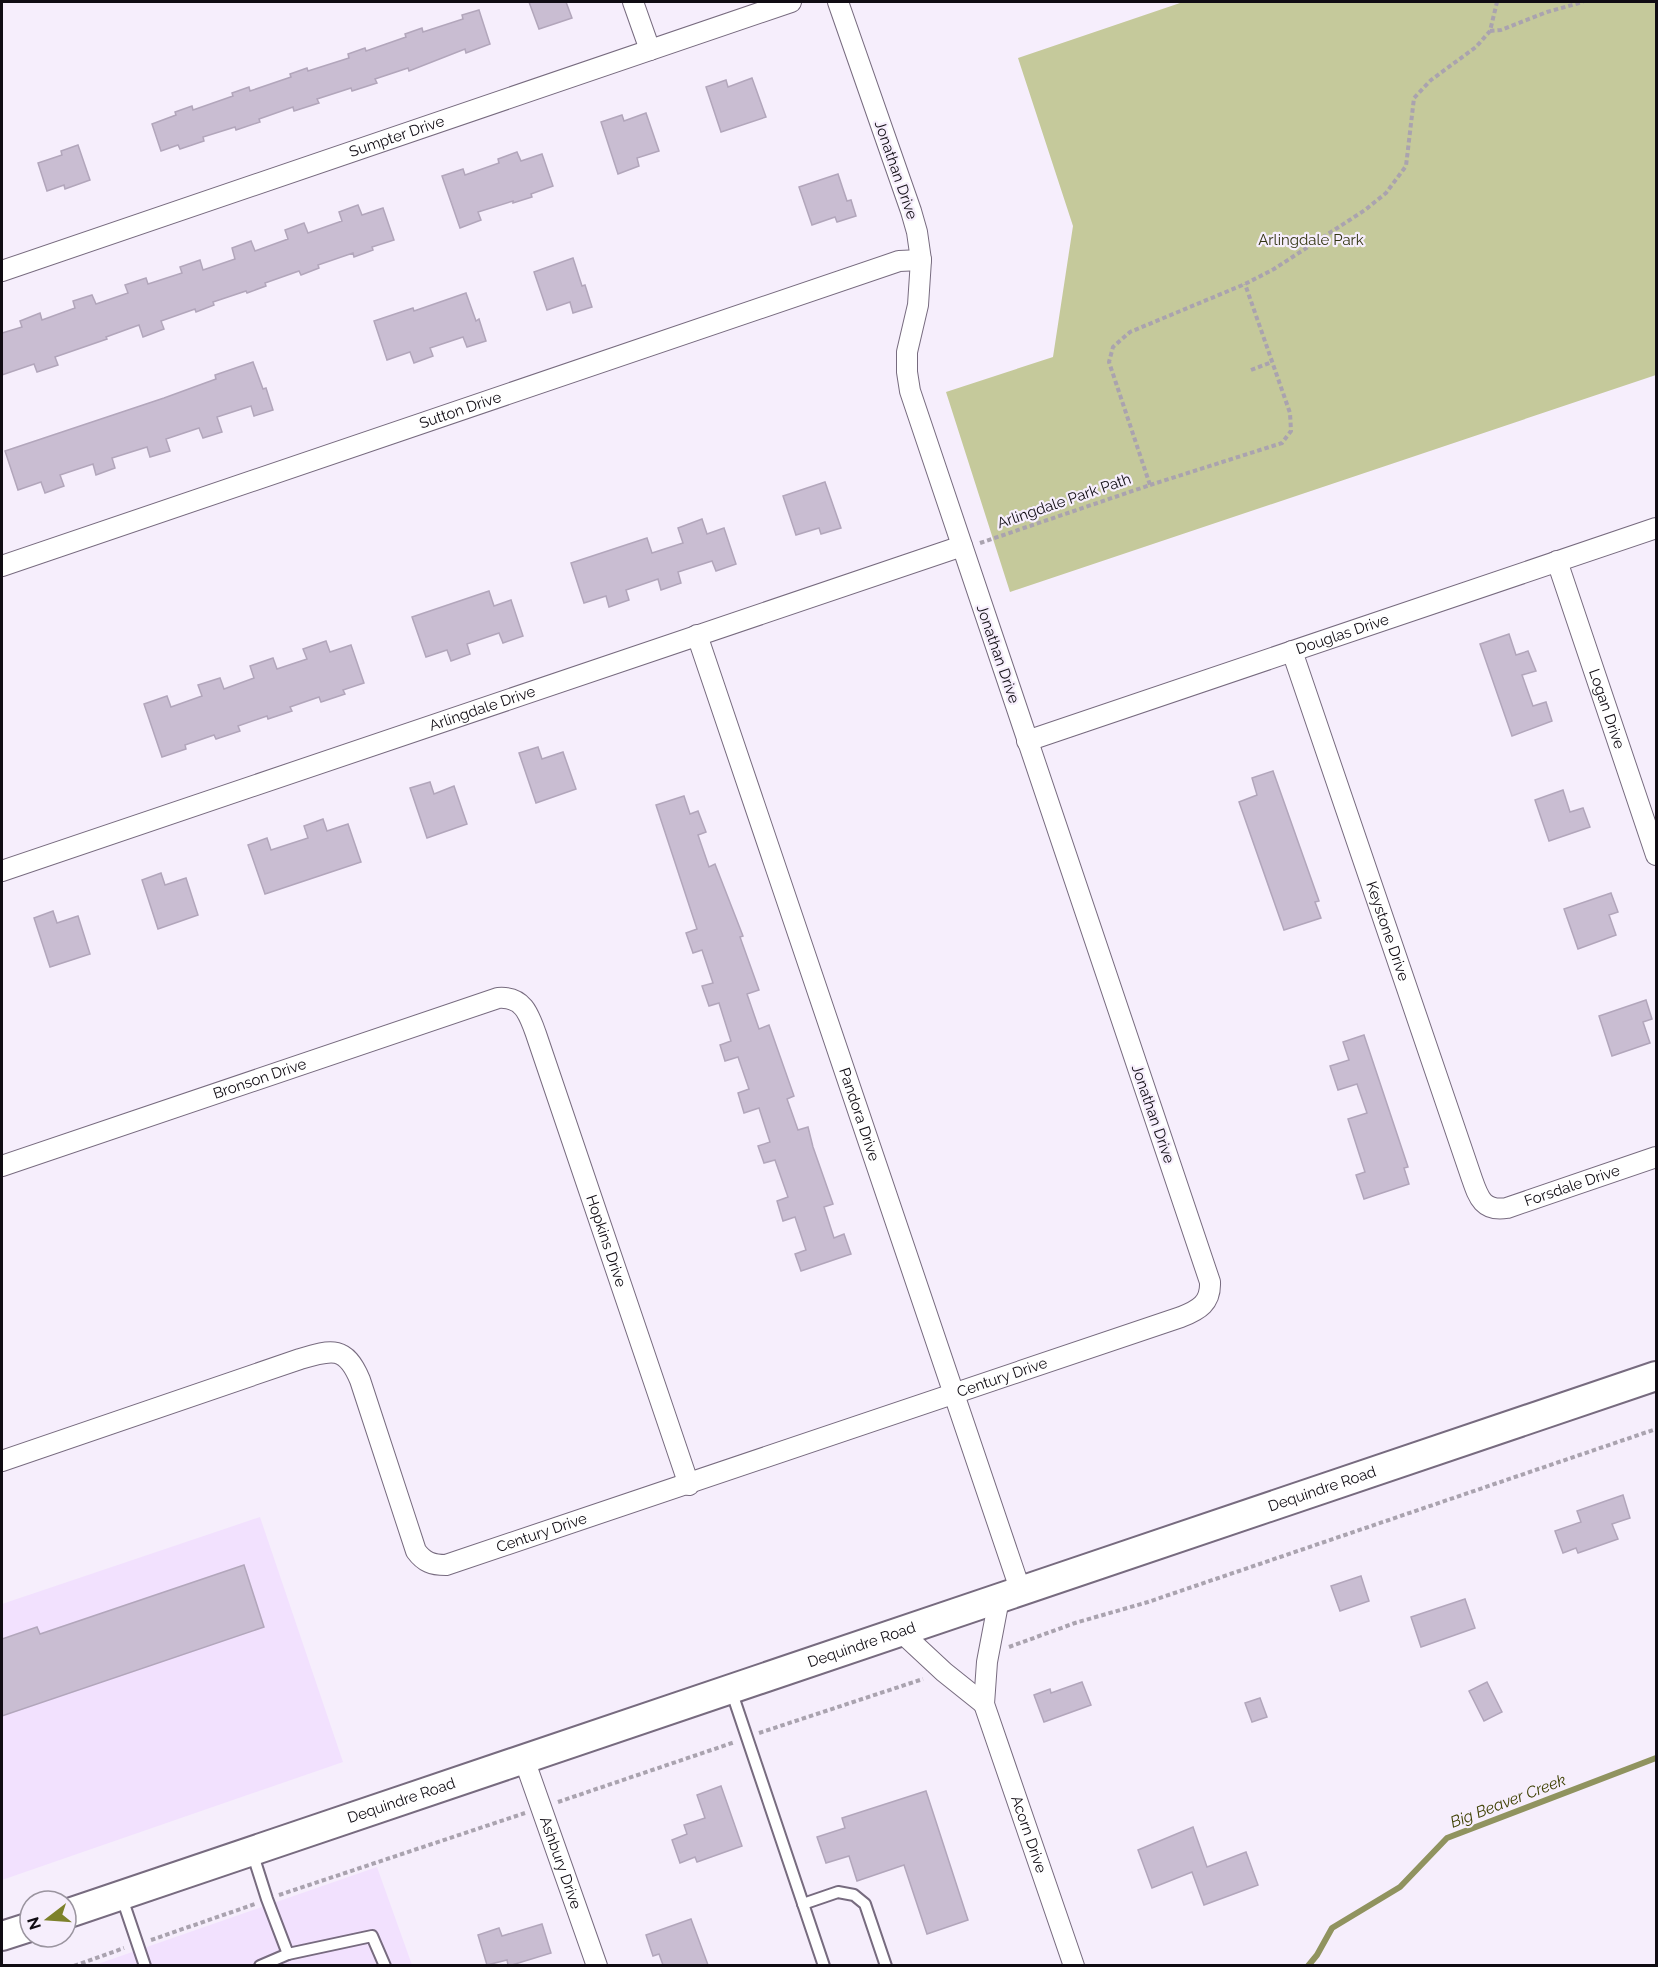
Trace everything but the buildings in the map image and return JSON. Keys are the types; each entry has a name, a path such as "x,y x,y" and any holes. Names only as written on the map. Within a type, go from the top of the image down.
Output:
{"main road":[{"name":"Dequindre Road","path":"78,1910 1656,1376"},
{"path":"2,1936 18,1930"}],"street":[{"path":"633,2 650,50"},
{"name":"Sumpter Drive","path":"2,271 791,2"},
{"name":"Jonathan Drive","path":"838,2 917,232 921,260 920,287 907,352 910,391 1210,1282 1208,1300"},
{"name":"Sutton Drive","path":"2,566 899,261 921,260"},
{"name":"Douglas Drive","path":"1027,741 1656,528"},
{"name":"Arlingdale Drive","path":"2,871 962,546"},
{"name":"Logan Drive","path":"1557,561 1656,855"},
{"name":"Pandora Drive","path":"697,635 954,1394 1010,1596"},
{"name":"Keystone Drive","path":"1292,651 1471,1176 1481,1201 1488,1206"},
{"name":"Bronson Drive","path":"2,1166 498,998 506,997 516,1000"},
{"name":"Hopkins Drive","path":"516,1000 529,1013 689,1485"},
{"name":"Forsdale Drive","path":"1488,1206 1497,1209 1507,1208 1656,1157"},
{"name":"Century Drive","path":"2,1461 300,1359 334,1351 342,1354 354,1367 416,1551 434,1565 446,1565 689,1485 1181,1317 1195,1312 1208,1300"},
{"name":"Acorn Drive","path":"1010,1596 987,1662 984,1704 1074,1965"},
{"path":"901,1632 944,1672 984,1704"},
{"name":"Ashbury Drive","path":"524,1759 597,1965"}],"lane":[{"path":"730,1690 824,1965"},
{"path":"252,1852 288,1954"},
{"path":"803,1904 838,1892 855,1895 864,1904 886,1965"},
{"path":"121,1896 145,1965"},
{"path":"260,1965 288,1954 372,1936 385,1965"}],"path":[{"path":"1490,31 1497,2"},
{"name":"Arlingdale Park Path","path":"1150,485 1109,362 1113,346 1130,332 1245,284 1274,269 1365,210 1386,193 1406,166 1414,98 1431,80 1476,47 1490,31 1501,30 1546,12 1583,2"},
{"name":"Arlingdale Park Path","path":"986,541 1282,443 1291,431 1290,413 1245,284"},
{"path":"1251,370 1272,362"},
{"path":"1006,1647 1075,1623 1159,1598 1656,1429"},
{"path":"281,1894 518,1816"},
{"path":"152,1940 254,1904"},
{"path":"74,1965 123,1948"}],"shaded area":[{"path":"260,1517 343,1762 2,1880 2,1604"},
{"path":"377,1867 412,1965 92,1966"}],"green space":[{"name":"Arlingdale Park","path":"1183,2 1656,2 1656,375 1010,592 946,392 1053,357 1073,226 1018,58"}],"waterway":[{"name":"Big Beaver Creek","path":"1308,1966 1332,1928 1400,1887 1447,1838 1656,1758"}]}
